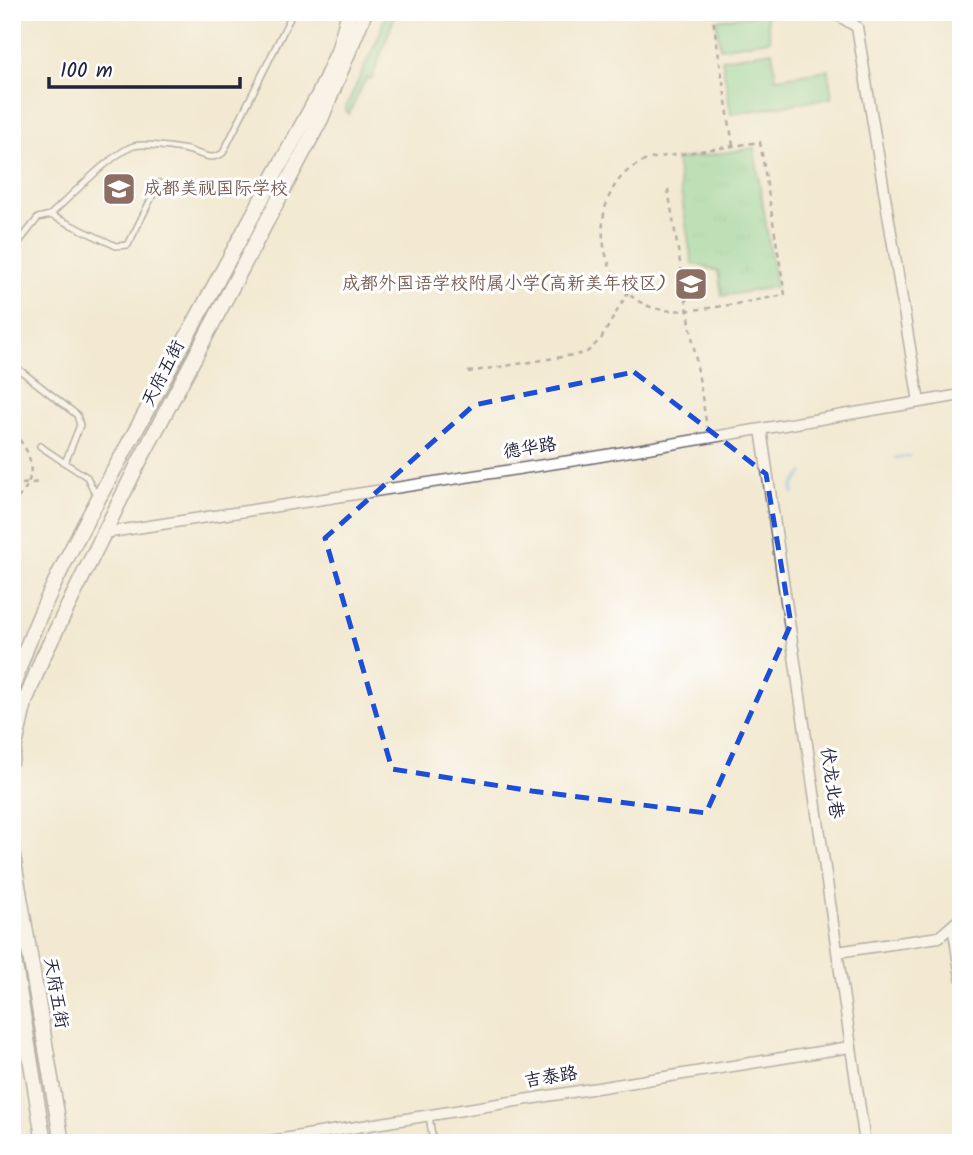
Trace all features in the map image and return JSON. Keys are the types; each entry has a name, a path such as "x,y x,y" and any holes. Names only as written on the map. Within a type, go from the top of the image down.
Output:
{"street":[{"name":"天府五街","path":"12,690 50,597 98,499 320,92 338,51 349,12"},
{"name":"天府五街","path":"12,759 25,702 42,659 211,324 321,119 365,12"},
{"path":"833,12 856,27 919,402"},
{"name":"德华路","path":"104,533 709,438 961,395"},
{"name":"伏龙北巷","path":"761,429 865,1143"},
{"name":"天府五街","path":"12,850 62,1143"},
{"path":"939,937 957,921"},
{"path":"957,921 956,943 961,978"},
{"path":"837,952 939,937 956,943"},
{"name":"天府五街","path":"12,947 44,1143"},
{"name":"吉泰路","path":"258,1143 850,1047"}],"lane":[{"path":"12,251 38,218 50,215 116,156 135,145 187,150 210,158 223,153 293,12"},
{"path":"50,215 116,246 124,247 159,184"},
{"path":"12,364 76,415 80,425 65,463"},
{"path":"40,446 87,477 98,499"},
{"path":"429,1115 433,1143"}],"path":[{"path":"712,12 733,146"},
{"path":"760,142 785,295 671,312 651,308 620,285 603,243 602,224 614,187 625,173 648,159 733,146 760,142"},
{"path":"668,189 709,438"},
{"path":"468,372 586,353 601,339 628,292"},
{"path":"12,433 20,439 31,457 32,468 29,483 22,496 12,503"},
{"path":"12,485 42,482"}],"highlighted area":[{"path":"634,372 766,474 791,624 706,813 532,791 392,769 325,538 474,405"}],"green space":[{"path":"386,12 396,12 372,79 366,78 349,114 345,109 379,36"},
{"path":"766,13 770,40 720,48 716,20"},
{"path":"772,51 776,78 828,70 832,98 731,114 722,59"},
{"path":"754,148 776,287 722,296 718,271 692,263 676,160"}],"waterway":[{"path":"896,458 909,456"},
{"path":"793,493 793,486 803,473"}],"place":[{"name":"成都美视国际学校","path":"119,189"},
{"name":"成都外国语学校附属小学(高新美年校区)","path":"691,284"}]}
